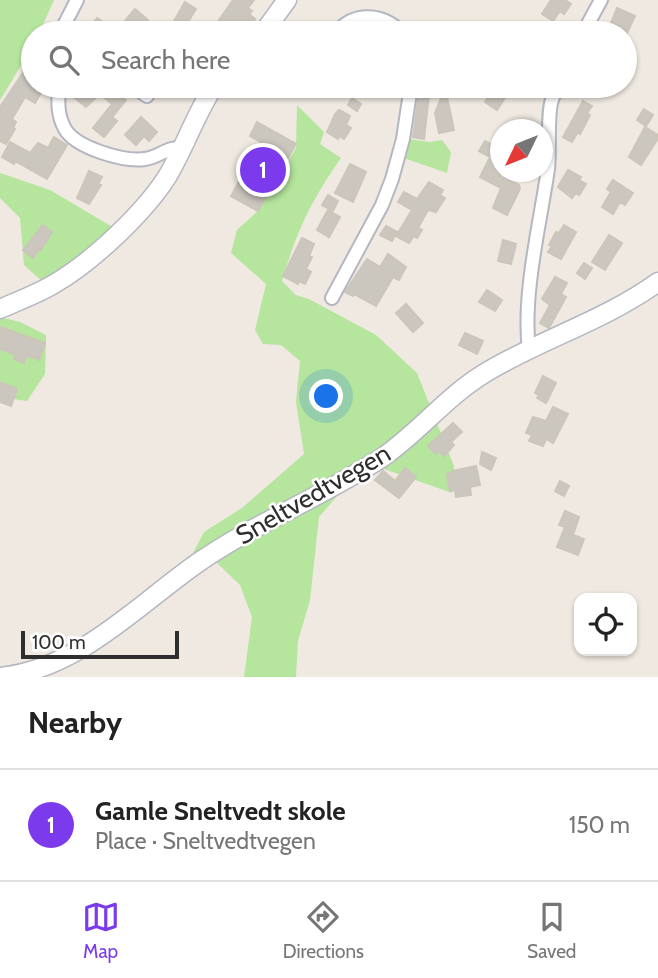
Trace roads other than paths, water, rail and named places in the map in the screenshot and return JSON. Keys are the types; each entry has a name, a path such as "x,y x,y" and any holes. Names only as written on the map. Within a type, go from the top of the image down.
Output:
{"main road":[{"path":"272,21 287,0"},
{"path":"0,309 55,284 96,253 152,197 166,178 206,98"},
{"name":"Sneltvedtvegen","path":"0,677 38,669 85,646 201,561 382,457 459,390 486,372 604,316 658,282"}],"street":[{"path":"66,21 77,0"},
{"path":"590,21 601,0"},
{"path":"350,21 360,17 385,21"},
{"path":"60,98 59,117 64,128 71,137 89,148 142,160 152,158 169,148 181,148"},
{"path":"332,298 382,205 403,139 409,98"},
{"path":"529,350 527,332 530,298 539,216 548,166 553,98"}],"place":[{"name":"Gamle Sneltvedt skole","path":"263,170"}]}
